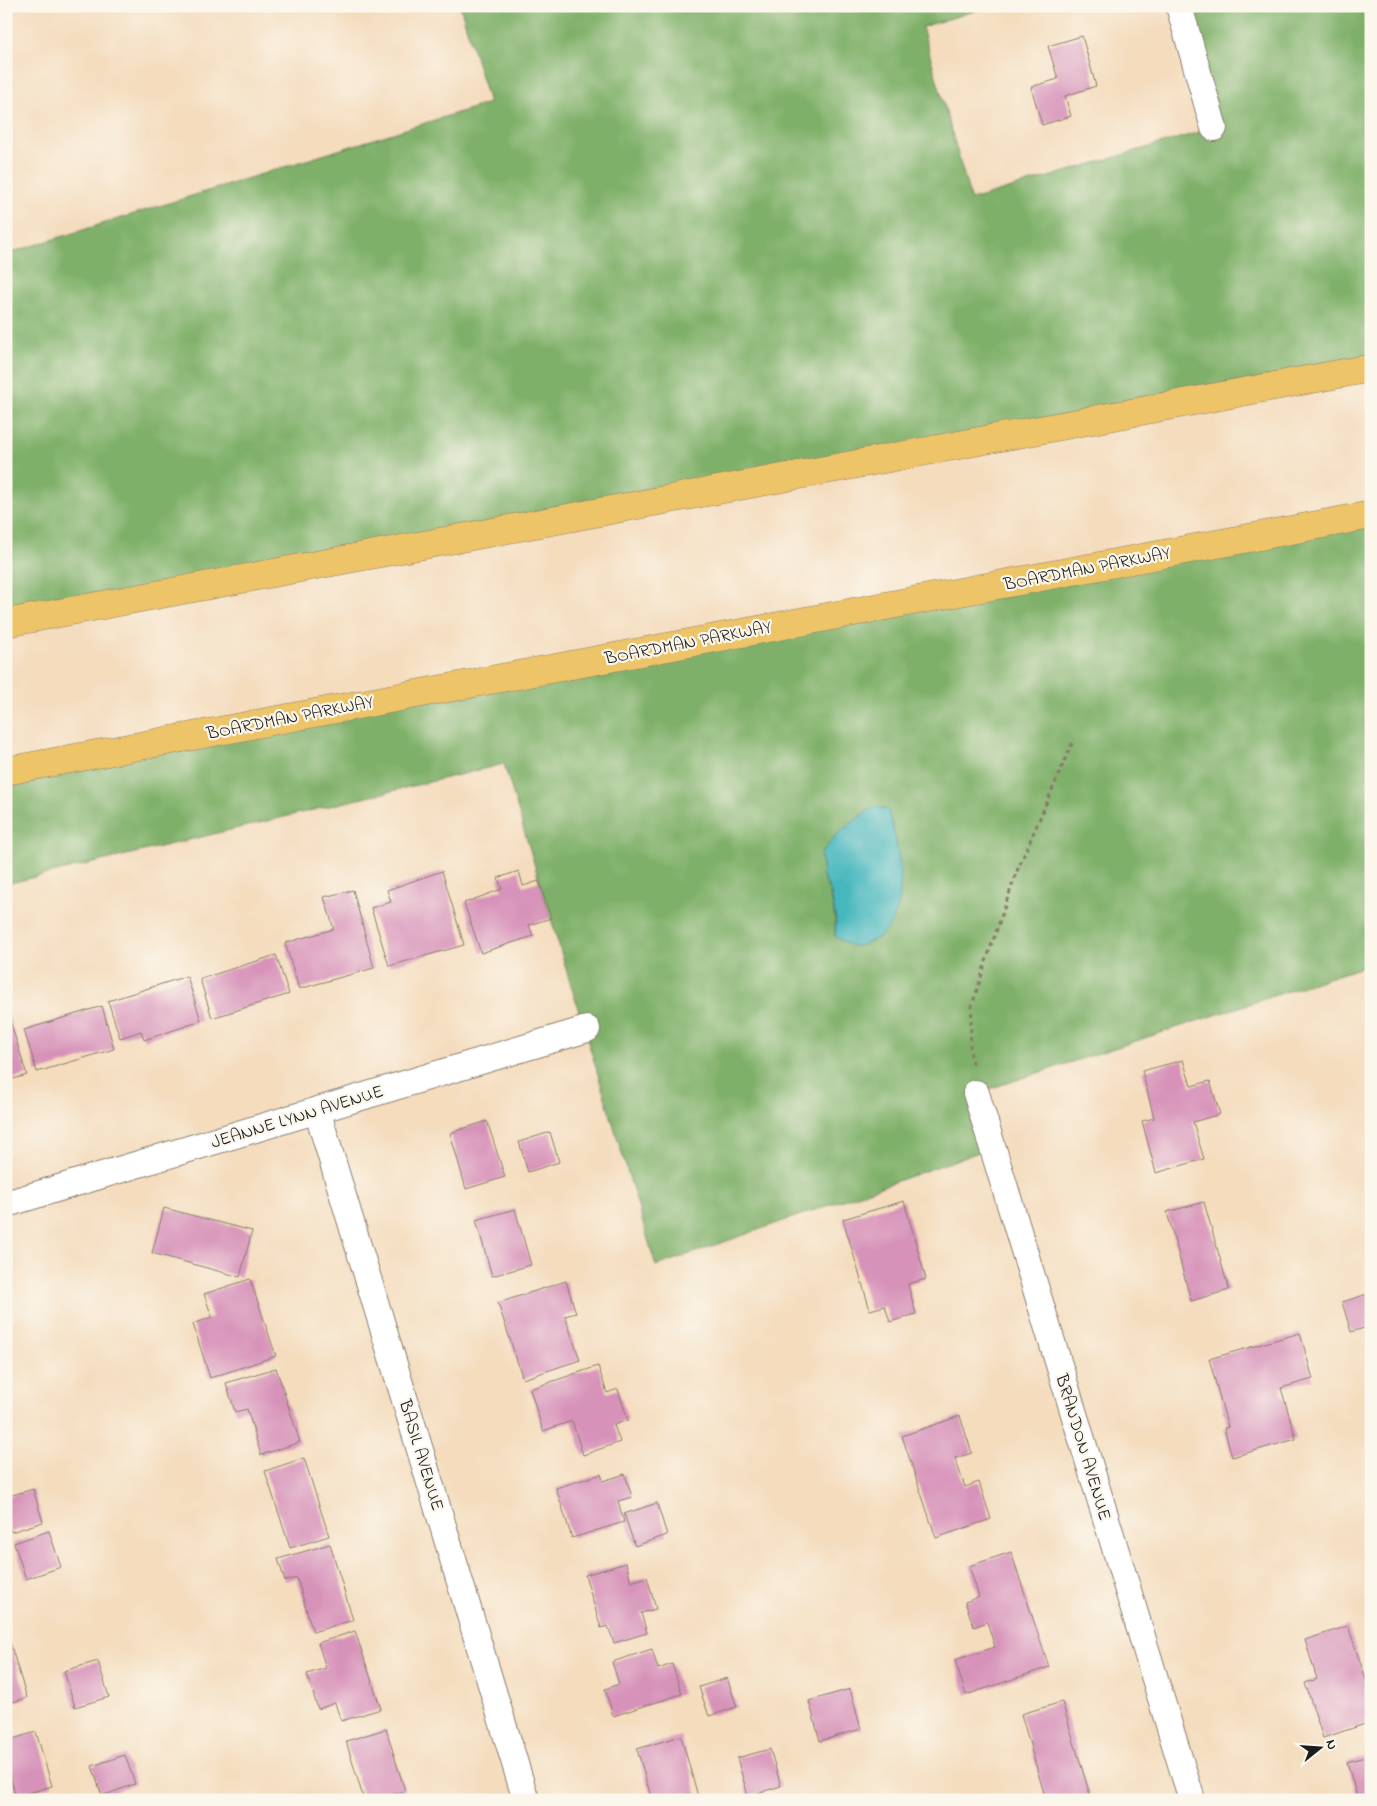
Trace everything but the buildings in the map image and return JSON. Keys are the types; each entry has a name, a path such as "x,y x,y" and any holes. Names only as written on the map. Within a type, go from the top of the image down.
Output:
{"highway":[{"path":"6,623 1371,368"},
{"name":"BOARDMAN PARKWAY","path":"6,770 1371,514"}],"street":[{"path":"1179,6 1214,128"},
{"name":"JEANNE LYNN AVENUE","path":"6,1204 587,1029"},
{"name":"BRANDON AVENUE","path":"976,1093 1192,1800"},
{"name":"BASIL AVENUE","path":"317,1110 526,1800"}],"path":[{"path":"976,1093 970,1048 972,1006 1017,871 1074,739"}],"green space":[{"path":"460,6 991,6 922,27 971,200 1213,128 1179,6 1371,6 1371,368 6,623 6,254 489,103"},
{"path":"1371,515 1371,964 977,1093 993,1147 656,1266 504,764 6,884 6,771","holes":["888,810 901,879 835,936 833,905 823,876"]}],"water":[{"path":"874,806 888,810 899,861 899,899 895,916 886,930 873,940 853,946 835,936 836,920 831,894 823,876 821,854 836,835"}]}
